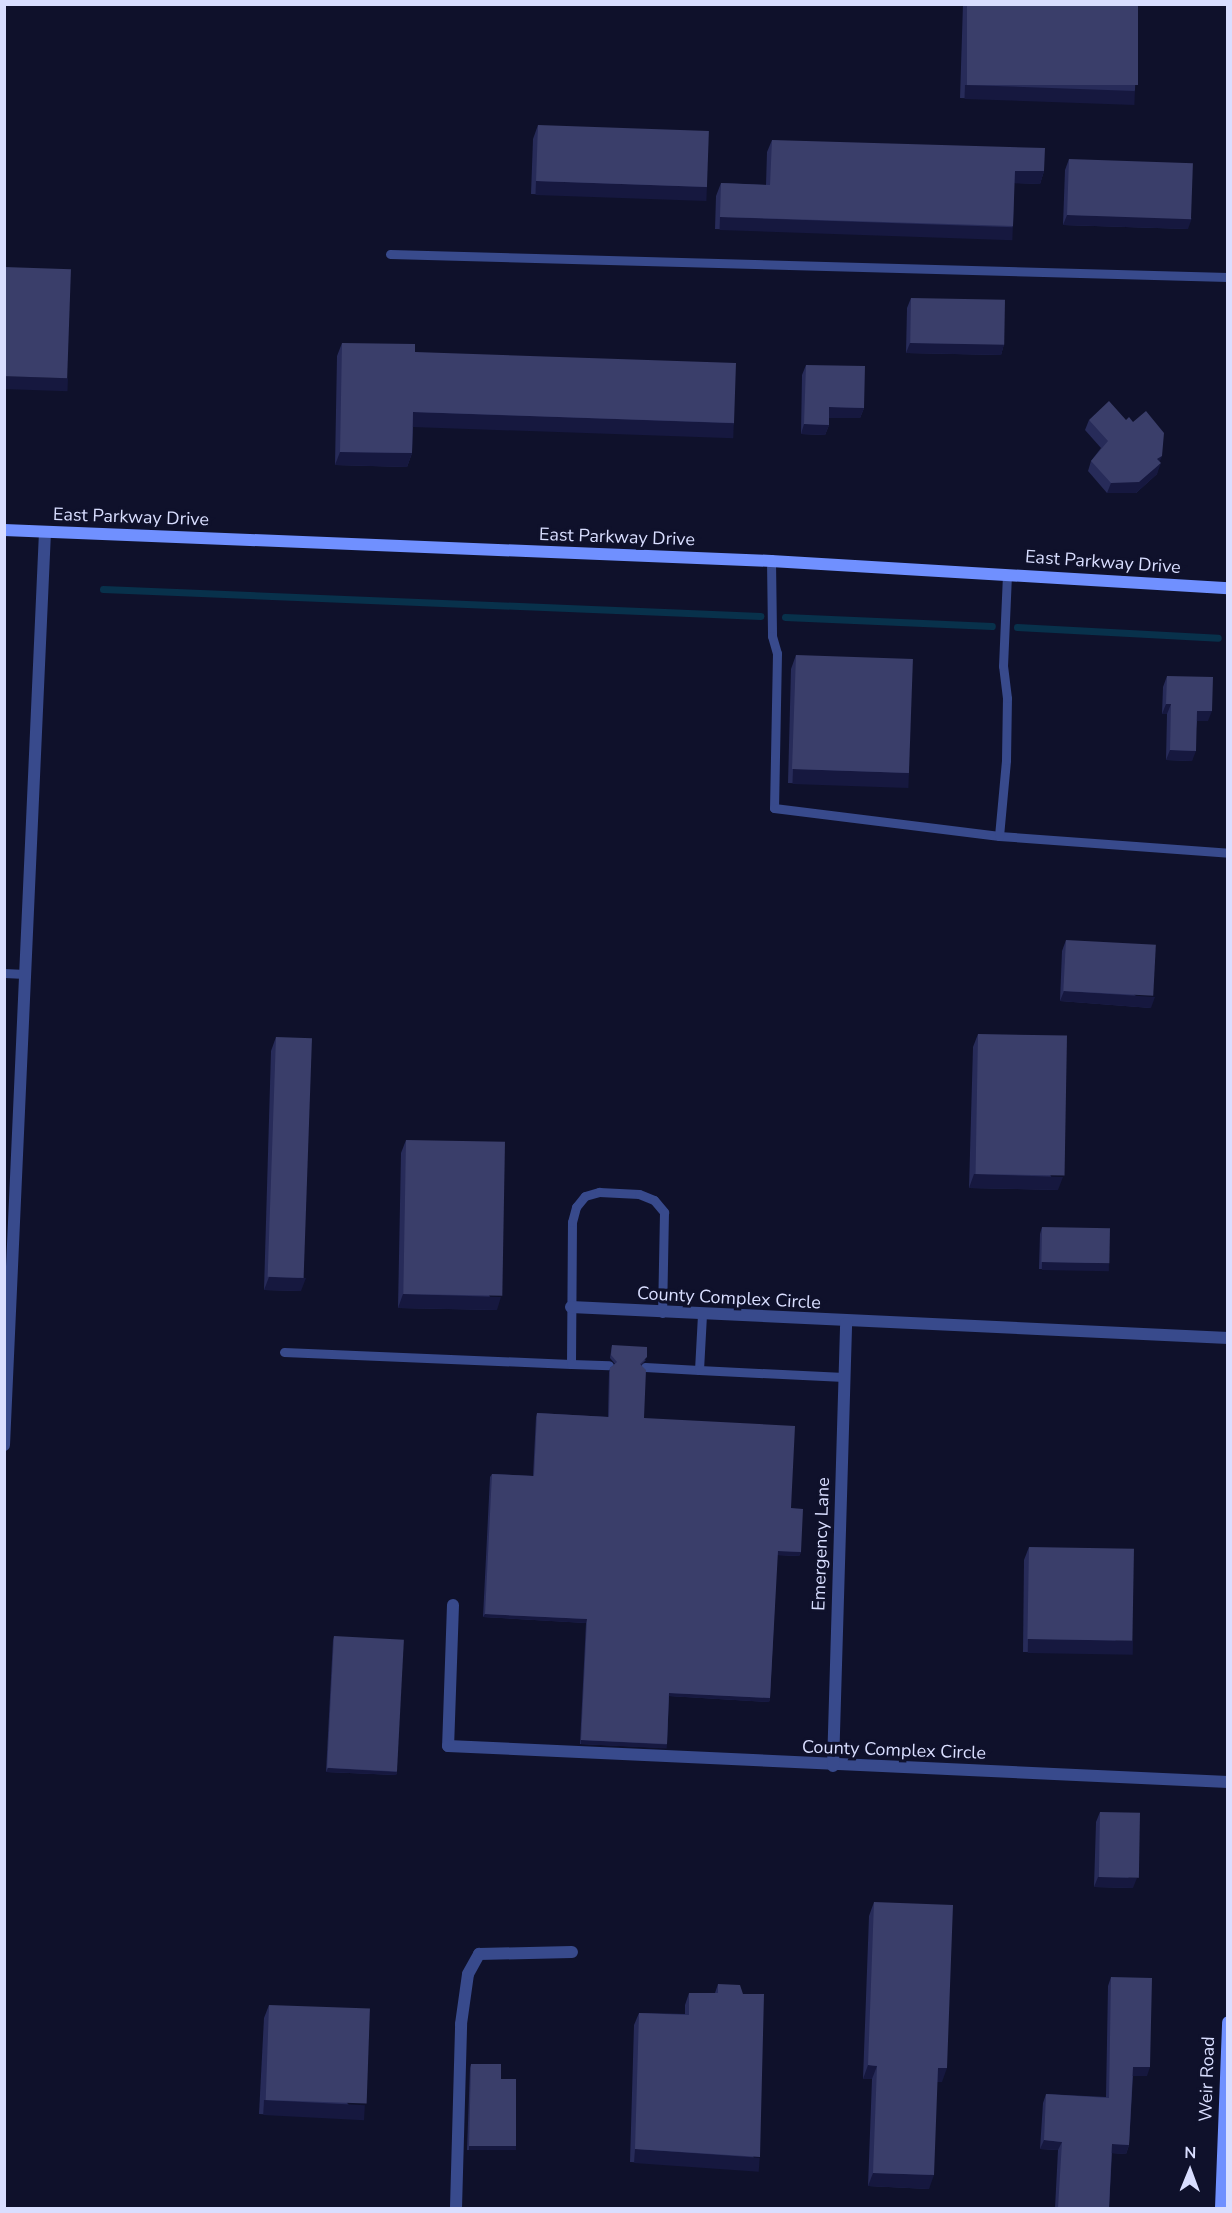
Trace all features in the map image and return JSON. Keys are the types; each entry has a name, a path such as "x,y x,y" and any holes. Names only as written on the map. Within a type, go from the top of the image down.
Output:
{"main road":[{"name":"East Parkway Drive","path":"4,530 771,561 1227,588"},
{"name":"Weir Road","path":"1221,2208 1227,2022"}],"street":[{"path":"4,1445 10,1176 25,974 45,532"},
{"name":"County Complex Circle","path":"571,1307 846,1323 1227,1338"},
{"name":"Emergency Lane","path":"832,1766 846,1323"},
{"name":"County Complex Circle","path":"453,1605 448,1746 832,1766 1227,1782"},
{"path":"456,2208 461,2024 468,1974 479,1954 572,1952"}],"lane":[{"path":"390,254 1227,277"},
{"path":"771,561 772,636 777,653 774,808 999,836 1227,854"},
{"path":"999,836 1006,760 1008,698 1003,666 1007,574"},
{"path":"4,974 25,974"},
{"path":"571,1364 571,1307 576,1207 585,1196 599,1192 639,1194 654,1200 664,1212 662,1312"},
{"path":"699,1370 702,1315"},
{"path":"284,1352 609,1365"},
{"path":"645,1367 844,1377"}],"building":[{"path":"967,4 1138,4 1138,85 967,85"},
{"path":"538,125 709,131 707,187 536,181"},
{"path":"772,140 1045,148 1044,171 1015,171 1013,226 720,217 721,183 770,185"},
{"path":"1069,159 1193,163 1191,219 1067,215"},
{"path":"4,267 71,269 67,378 4,376"},
{"path":"911,298 1005,300 1004,345 910,343"},
{"path":"342,343 415,344 415,352 736,363 734,423 413,412 412,453 340,452"},
{"path":"806,365 865,366 864,408 829,407 829,425 804,424"},
{"path":"1109,401 1126,420 1129,417 1133,422 1146,411 1164,433 1162,456 1157,459 1161,463 1139,482 1111,483 1091,461 1108,441 1089,420"},
{"path":"796,655 913,659 909,773 792,769"},
{"path":"1167,676 1213,677 1212,711 1197,711 1196,751 1170,750 1171,704 1166,704"},
{"path":"1066,940 1156,945 1153,996 1063,991"},
{"path":"978,1034 1067,1036 1065,1176 976,1174"},
{"path":"276,1037 312,1038 304,1278 268,1277"},
{"path":"406,1140 505,1142 502,1296 403,1294"},
{"path":"1042,1227 1110,1228 1109,1263 1041,1262"},
{"path":"612,1345 647,1347 647,1357 640,1364 646,1370 644,1418 795,1426 791,1508 803,1509 801,1552 778,1551 770,1698 669,1693 667,1744 581,1740 587,1619 485,1614 492,1474 534,1476 537,1413 609,1417 610,1368 617,1362 611,1355"},
{"path":"1029,1547 1134,1549 1132,1641 1027,1639"},
{"path":"334,1636 404,1640 397,1771 327,1768"},
{"path":"1100,1812 1140,1813 1139,1878 1099,1877"},
{"path":"874,1902 953,1905 947,2068 938,2068 934,2175 873,2173 877,2066 868,2065"},
{"path":"1111,1977 1152,1978 1150,2067 1133,2067 1129,2145 1112,2144 1109,2208 1058,2208 1062,2142 1044,2140 1046,2094 1109,2098"},
{"path":"718,1984 740,1985 743,1994 764,1994 760,2157 635,2149 639,2013 689,2015 689,1993 718,1993"},
{"path":"269,2005 370,2009 367,2103 266,2100"},
{"path":"471,2064 501,2064 501,2079 516,2079 516,2146 469,2146"}],"waterway":[{"path":"103,589 760,616"},
{"path":"785,617 992,626"},
{"path":"1017,627 1218,638"}]}
